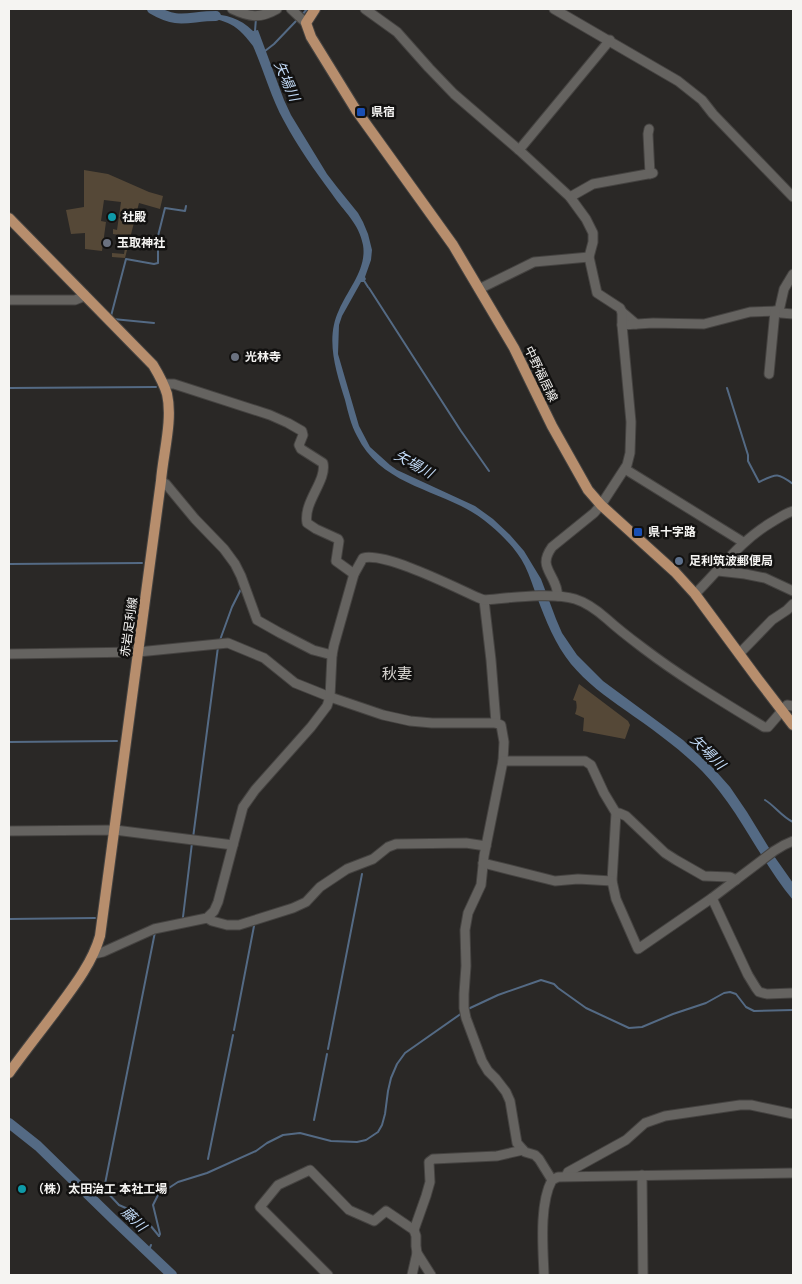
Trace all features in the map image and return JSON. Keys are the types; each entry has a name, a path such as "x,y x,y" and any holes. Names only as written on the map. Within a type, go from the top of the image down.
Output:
{"main road":[{"path":"306,23 315,9"},
{"name":"中野福居線","path":"306,23 311,37 356,110 448,238 480,289 514,348 552,426 588,490 601,505 675,572 695,594 793,726"},
{"name":"赤岩足利線","path":"9,218 153,365 167,393 169,414 115,830 102,924 97,946 94,954 65,998 9,1073"}],"street":[{"path":"232,9 255,16 270,13 277,9"},
{"path":"291,9 306,23"},
{"path":"365,9 397,32 454,94 570,197 586,218 593,233 589,257 597,293 620,308 636,324"},
{"path":"554,9 678,81 702,100 713,114 793,197"},
{"path":"519,150 610,40"},
{"path":"570,197 593,184 651,173 649,129"},
{"path":"480,289 534,262 589,257"},
{"path":"770,374 777,311 784,289 790,286 793,274"},
{"path":"9,300 75,300 84,294"},
{"path":"622,325 704,324 750,312 777,311 793,314"},
{"path":"554,596 555,584 546,564 547,554 601,505 625,469 630,454 631,422 622,312"},
{"path":"163,384 174,384 270,415 302,431 303,435 299,445 301,449 323,463 324,468 312,497 306,523 338,539 336,560 354,574"},
{"path":"625,469 743,542"},
{"path":"161,481 166,484 195,519 224,549 235,564 257,620 313,650 332,655"},
{"path":"695,594 743,542 766,525 793,512"},
{"path":"94,954 103,952 154,929 207,918 214,911 243,807 324,712 330,697 332,655 354,574 363,558 377,558 416,570 484,600 554,596 574,599 589,605 603,615 676,672 764,727 768,727 787,705 793,706"},
{"path":"718,571 765,578 793,591"},
{"path":"484,600 496,723"},
{"path":"739,654 772,620 793,604"},
{"path":"9,654 138,652 228,643 264,658 295,684 383,715 410,721 432,723 496,723 501,725 504,742 502,761 483,863 481,885 468,913 464,935 466,966 463,998 465,1012 482,1061 506,1092 510,1101 517,1143 523,1150 535,1155 539,1159 552,1180"},
{"path":"502,761 587,761 591,765 616,813 612,881 616,898 638,949 712,898 774,851 793,842"},
{"path":"616,813 623,813 665,853 704,876 730,877 736,880"},
{"path":"9,831 115,830 233,845"},
{"path":"207,918 212,922 239,925 293,908 306,902 320,887 347,869 373,859 388,847 396,844 466,843 486,846"},
{"path":"483,863 555,880 578,878 612,881"},
{"path":"712,898 748,975 759,992 767,994 793,993"},
{"path":"566,1176 568,1172 626,1140 645,1123 664,1116 712,1108 746,1105 793,1114"},
{"path":"414,1230 430,1182 430,1162 433,1159 497,1156 523,1150"},
{"path":"328,1275 260,1207 278,1185 310,1170 349,1210 374,1221 386,1211 414,1230 417,1253 412,1275"},
{"path":"544,1275 545,1199 552,1180 558,1177 793,1173"},
{"path":"642,1175 643,1275"},
{"path":"417,1253 431,1275"}],"shaded area":[{"name":"玉取神社","path":"84,170 108,174 163,196 160,209 139,203 125,258 112,257 112,253 124,254 127,236 113,234 113,229 117,230 121,202 104,200 101,221 106,222 102,251 85,249 85,233 71,234 66,210 84,207"},
{"path":"579,684 628,721 630,725 625,739 583,731 584,718 575,714 576,701 573,700"}],"water":[{"path":"211,14 226,16 240,21 253,31 258,30 291,115 327,174 358,213 368,234 372,250 371,260 366,279 364,282 361,282 342,316 339,325 338,354 359,426 370,447 397,470 475,506 510,535 524,551 541,579 562,633 577,655 603,681 683,740 730,787 793,883 793,900 727,801 702,771 665,739 596,689 571,664 551,632 525,566 505,539 474,513 400,479 369,454 351,423 335,366 332,344 335,321 339,310 360,271 363,254 361,237 355,224 313,168 289,131 275,103 253,46 234,26 195,15"}],"waterway":[{"name":"矢場川","path":"152,9 169,17 177,18 216,16"},
{"path":"302,15 307,9"},
{"path":"255,31 256,18"},
{"path":"265,51 297,20"},
{"path":"154,323 113,319 111,316 126,259 158,263 158,236 165,208 185,211 186,206"},
{"path":"363,279 368,287"},
{"path":"369,288 489,471"},
{"path":"9,388 156,387"},
{"path":"727,388 748,455 748,461 759,482 769,477 780,476 793,484"},
{"path":"9,564 142,563"},
{"path":"220,640 241,589"},
{"path":"193,838 218,647"},
{"path":"9,742 117,741"},
{"path":"765,800 793,822"},
{"path":"183,917 192,843"},
{"path":"328,1049 362,874"},
{"path":"9,919 95,918"},
{"path":"234,1030 254,926"},
{"path":"137,1213 119,1205 104,1189 156,932"},
{"path":"468,1009 498,995 541,980 554,984 586,1008 629,1028 642,1027 730,992 736,994 746,1007 754,1011 793,1010"},
{"path":"159,1236 153,1205 158,1195 178,1182 207,1173 256,1151 283,1135 300,1133 331,1141 357,1142 366,1140 378,1132 385,1114 391,1078 397,1064 405,1053 462,1013"},
{"path":"208,1159 233,1035"},
{"path":"314,1120 327,1054"},
{"name":"藤川","path":"9,1123 38,1146 172,1275"},
{"path":"150,1225 159,1236"},
{"name":"藤川","path":"148,1252 151,1245"}],"place":[{"name":"県宿","path":"361,112"},
{"name":"社殿","path":"112,217"},
{"name":"玉取神社","path":"107,243"},
{"name":"光林寺","path":"235,357"},
{"name":"県十字路","path":"638,532"},
{"name":"足利筑波郵便局","path":"679,561"},
{"name":"（株）太田治工 本社工場","path":"22,1189"}],"district":[{"name":"秋妻","path":"397,674"}]}
